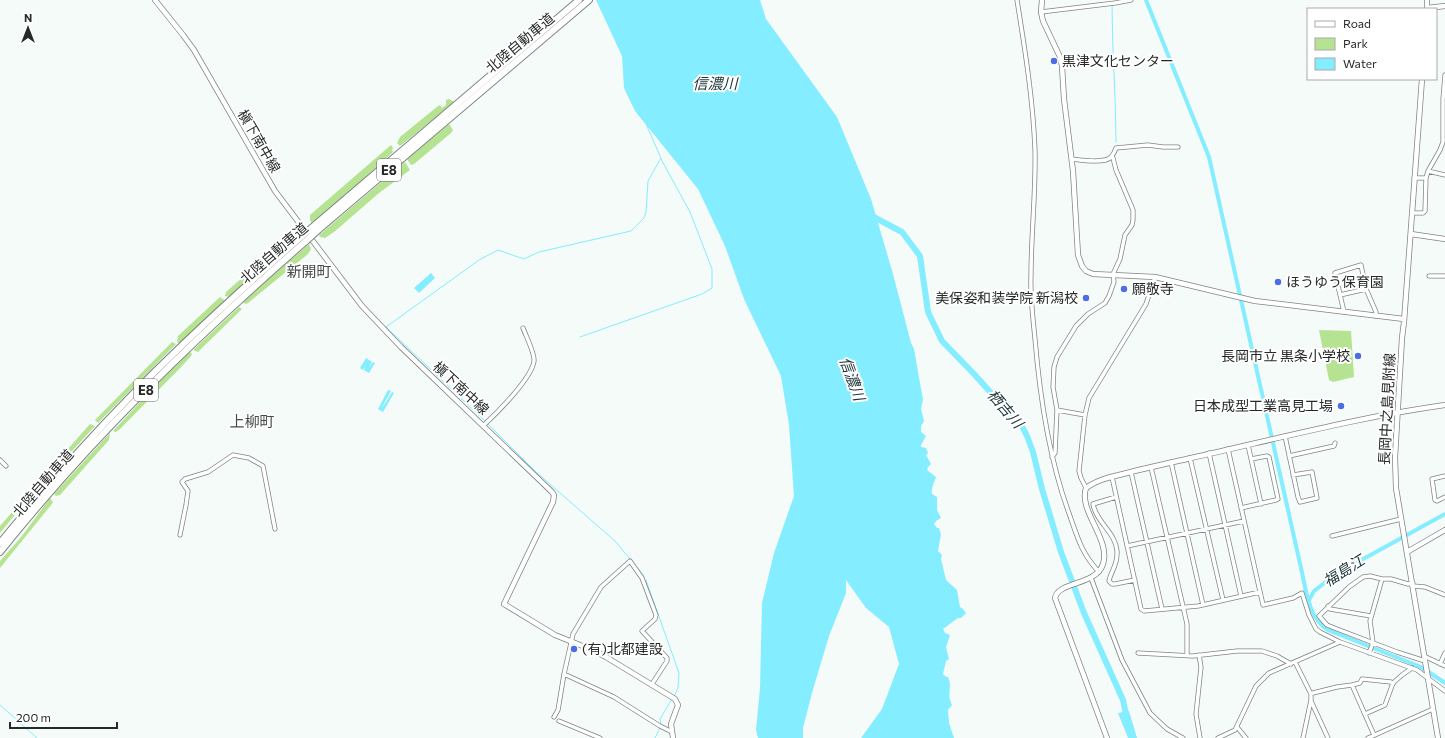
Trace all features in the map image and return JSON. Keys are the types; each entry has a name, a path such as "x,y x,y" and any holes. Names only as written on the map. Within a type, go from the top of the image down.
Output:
{"highway":[{"name":"北陸自動車道","path":"458,107 579,0"},
{"name":"北陸自動車道","path":"0,552 71,468 138,397 304,238 458,107 589,0"},
{"name":"北陸自動車道","path":"0,543 66,465 134,392 209,319 304,238"}],"main road":[{"name":"槇下南中線","path":"155,0 184,35 194,50 275,191 342,282 370,315 549,488 554,495 553,502 504,604 549,632 601,654 677,700 677,708 671,724 673,738"},
{"path":"1042,0 1041,12 1045,27 1062,61 1064,99 1072,159 1079,260 1082,266 1089,272 1155,276 1254,301 1404,319"},
{"path":"1427,0 1427,8 1445,6"},
{"name":"長岡中之島見附線","path":"1422,80 1395,464 1396,488 1438,738"},
{"path":"1411,234 1445,238"},
{"path":"1107,738 1055,598 1057,592 1062,589 1090,579 1099,572 1103,563 1105,552 1089,510 1085,493 1086,488 1097,481 1171,462 1398,412 1445,405"},
{"path":"1407,552 1445,530"}],"street":[{"path":"1017,0 1032,101 1035,148 1035,194 1031,252 1031,294 1038,375 1052,457 1062,497 1079,543 1089,561 1099,572"},
{"path":"1041,12 1131,0"},
{"path":"1412,213 1424,213 1425,211 1426,178 1428,171 1444,142 1445,75"},
{"path":"1072,159 1107,160 1112,156 1116,148 1148,145 1178,147"},
{"path":"1052,457 1055,453 1057,410 1053,379 1057,357 1080,321 1108,299 1112,289 1113,274 1120,259 1125,235 1132,225 1133,210 1116,170 1114,158 1112,156"},
{"path":"1428,171 1445,175"},
{"path":"1414,178 1426,178"},
{"path":"1344,312 1335,273 1361,265 1366,289 1376,312 1376,316"},
{"path":"1086,488 1079,471 1085,415 1089,398 1146,304 1155,276"},
{"path":"1429,276 1445,276"},
{"path":"1340,295 1366,289"},
{"path":"484,425 523,383 534,362 523,328"},
{"path":"1057,410 1085,415"},
{"path":"1285,436 1293,475 1300,502 1317,498 1318,496 1312,472 1293,475"},
{"path":"1289,456 1334,446 1336,443"},
{"path":"1248,445 1261,504"},
{"path":"1228,449 1263,605 1293,598 1302,593 1309,615 1316,629 1340,642 1412,668 1428,677 1445,691"},
{"path":"180,535 188,490 182,482 185,479 208,472 233,454 249,458 263,466 275,529"},
{"path":"1209,454 1241,596"},
{"path":"1241,508 1276,500 1278,498 1270,457 1267,456 1251,460"},
{"path":"1190,458 1222,600"},
{"path":"0,460 6,466"},
{"path":"1171,462 1203,605"},
{"path":"1151,467 1187,624 1187,655"},
{"path":"1131,472 1162,610"},
{"path":"1445,476 1432,479 1435,500 1437,501 1445,497"},
{"path":"1112,477 1142,609 1162,610 1183,608 1260,592"},
{"path":"1116,497 1093,504 1098,517 1111,535 1116,548 1116,565 1109,581 1112,584 1115,584 1135,580"},
{"path":"1332,536 1401,519"},
{"path":"1127,546 1244,521"},
{"path":"554,717 558,710 573,634 596,592 630,561 642,578 656,615 655,619 642,631 667,658 667,661 652,684"},
{"path":"1445,595 1413,584 1391,579 1382,580 1370,576 1362,577 1328,606 1319,616 1327,625 1373,644 1411,657 1445,666"},
{"path":"1090,579 1122,660 1150,713 1172,734 1183,738"},
{"path":"1370,652 1373,644 1370,626 1371,616 1382,580"},
{"path":"1328,606 1330,609 1371,616"},
{"path":"1218,738 1227,736 1236,730 1250,697 1260,681 1269,673 1340,642"},
{"path":"1138,653 1199,655 1237,651 1262,651 1277,656 1291,664"},
{"path":"1440,664 1445,653"},
{"path":"1199,655 1201,668 1196,714 1200,738"},
{"path":"1295,662 1311,694 1303,738"},
{"path":"1365,714 1385,705 1393,684 1412,668"},
{"path":"564,674 614,697 672,732"},
{"path":"1311,694 1360,683 1362,679 1391,682 1393,684"},
{"path":"1352,685 1374,735"},
{"path":"1311,700 1328,738"},
{"path":"1368,738 1433,709"},
{"path":"559,721 600,738"},
{"path":"1237,727 1246,738"}],"green space":[{"path":"449,99 455,102 400,146 397,143 400,137 438,106 440,105 442,108 446,105 446,100"},
{"path":"449,124 453,130 451,133 411,165 407,159"},
{"path":"391,145 393,152 312,224 310,215"},
{"path":"405,162 410,170 379,193 334,232 325,238 320,237 319,235"},
{"path":"296,230 301,234 229,297 225,296 226,292"},
{"path":"309,244 311,249 308,254 248,303 246,304 242,302"},
{"path":"220,297 226,301 179,343 177,342 178,336"},
{"path":"239,307 242,309 198,352 193,350"},
{"path":"1319,330 1351,331 1354,377 1333,382 1329,380"},
{"path":"172,342 176,344 98,423 95,420"},
{"path":"190,352 192,354 191,356 182,366 120,429 116,432 113,431 173,367"},
{"path":"90,424 95,426 40,486 37,484"},
{"path":"110,433 109,440 60,495 56,496 54,494"},
{"path":"34,487 37,488 0,533 0,526"},
{"path":"50,498 53,502 51,505 0,568 0,561 22,536"}],"water":[{"name":"信濃川","path":"596,0 760,0 766,19 837,117 871,199 911,343 914,349 923,400 921,409 924,421 921,426 921,432 926,436 921,447 926,448 928,453 926,455 931,464 927,470 936,477 932,488 932,494 937,497 937,510 941,518 934,524 937,528 939,528 941,534 938,551 942,555 941,559 946,580 957,590 960,607 966,613 961,618 958,618 943,629 945,633 950,635 946,647 949,659 946,661 943,674 948,677 950,684 950,701 952,705 948,710 949,723 954,738 861,738 882,709 899,664 889,627 866,608 846,580 846,593 829,636 812,693 803,728 803,738 758,738 756,730 760,688 762,603 774,553 794,496 789,425 781,376 744,299 725,246 698,189 635,111 624,88 622,56"},
{"path":"431,273 435,278 419,293 414,288"},
{"path":"366,358 372,362 369,368 373,362 375,363 369,373 364,370 365,366 363,370 360,368"},
{"path":"388,390 391,391 381,409 392,392 394,393 383,412 378,409"},
{"path":"1129,711 1137,738 1128,738 1118,713"}],"waterway":[{"path":"1146,0 1209,157 1306,594 1312,611 1321,625 1328,630 1421,667 1445,683"},
{"path":"1112,5 1116,142"},
{"path":"485,421 386,327 479,260 498,250 524,259 539,252 631,231 644,218 646,212 648,181 661,158 646,124"},
{"path":"580,337 702,294 712,288 712,269 690,212 661,159"},
{"name":"栖吉川","path":"870,215 902,232 920,256 928,312 942,341 1021,424 1033,452 1042,489 1061,552 1084,613 1123,700 1127,719"},
{"path":"487,423 535,471 615,541 644,576"},
{"name":"福島江","path":"1309,600 1314,591 1336,574 1445,514"},
{"path":"646,580 679,673 678,688 674,697"},
{"path":"661,725 660,719 672,699"},
{"path":"0,705 37,738"},
{"path":"655,738 660,728"}],"place":[{"name":"黒津文化センター","path":"1054,61"},
{"name":"ほうゆう保育園","path":"1278,282"},
{"name":"願敬寺","path":"1124,289"},
{"name":"美保姿和装学院 新潟校","path":"1086,298"},
{"name":"長岡市立 黒条小学校","path":"1358,356"},
{"name":"日本成型工業高見工場","path":"1341,406"},
{"name":"(有)北都建設","path":"574,649"}],"district":[{"name":"新開町","path":"309,272"},
{"name":"上柳町","path":"252,422"}]}
